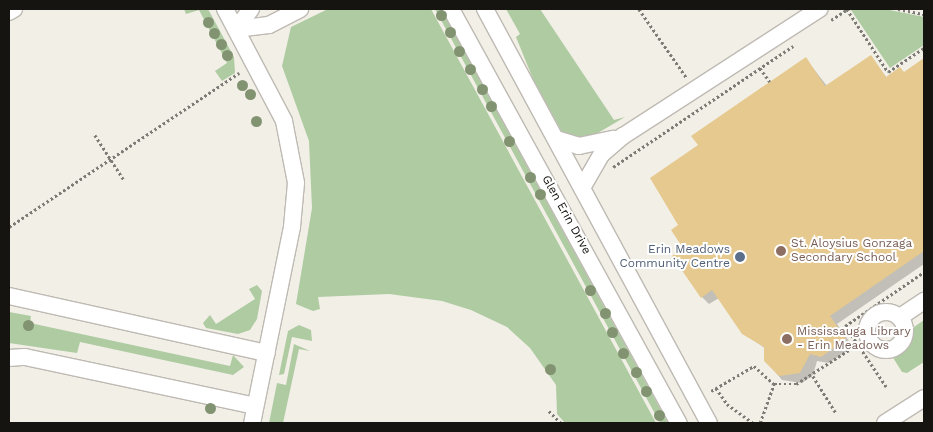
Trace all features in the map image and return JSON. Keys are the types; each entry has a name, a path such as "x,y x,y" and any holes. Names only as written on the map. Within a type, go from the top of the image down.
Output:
{"street":[{"path":"9,12 14,9"},
{"path":"225,9 284,121 296,183 292,227 252,423"},
{"path":"236,28 251,9"},
{"path":"236,28 269,25 300,9"},
{"name":"Glen Erin Drive","path":"451,9 679,423"},
{"path":"485,9 709,423"},
{"path":"556,139 595,146 622,136 822,16"},
{"path":"582,188 602,154 622,136"},
{"path":"9,296 267,352"},
{"path":"900,317 924,301"},
{"path":"9,358 25,357 255,406"},
{"path":"886,423 924,398"}],"path":[{"path":"639,9 688,80"},
{"path":"822,16 848,9 888,72 924,48"},
{"path":"898,9 924,14"},
{"path":"604,174 704,104 798,43"},
{"path":"760,68 770,82"},
{"path":"9,227 239,73"},
{"path":"95,135 124,180"},
{"path":"886,387 845,326 924,272"},
{"path":"711,391 754,366 774,384 796,384 812,376 858,344"},
{"path":"812,376 836,413"},
{"path":"760,423 774,384"},
{"path":"716,388 727,404 754,423"},
{"path":"549,411 561,423"},
{"path":"557,423 558,418"}],"green space":[{"path":"184,9 208,9 234,57 235,73 222,81 215,71 227,63 199,10 186,14"},
{"path":"328,9 431,9 656,423 565,423 557,414 556,385 530,348 507,327 471,310 442,301 389,294 318,297 320,309 313,311 296,304 312,208 309,141 282,66 291,27"},
{"path":"435,9 441,9 668,423 660,423"},
{"path":"506,9 540,9 614,120 625,117 591,137 573,139 562,132 533,79 516,37 520,34"},
{"path":"885,9 924,17 924,45 890,68 851,10"},
{"path":"257,285 262,291 257,319 250,330 238,334 206,328 203,323 210,315 216,324 255,299 249,289"},
{"path":"9,312 31,316 30,323 230,366 233,355 244,367 233,375 80,342 77,353 9,343"},
{"path":"924,320 924,362 907,373 902,372 892,356 905,350 914,327"},
{"path":"299,325 311,330 312,341 292,337 284,374 279,375 288,331"},
{"path":"294,344 310,351 299,349 283,423 269,423 277,383 286,385"}],"building":[{"path":"871,55 886,77 900,67 904,72 924,58 924,251 830,316 846,339 821,357 810,354 800,373 779,376 764,361 764,347 742,334 712,290 701,298 672,256 683,248 671,230 678,225 650,178 698,145 691,136 806,57 825,86"}],"place":[{"name":"St. Aloysius Gonzaga Secondary School","path":"781,251"},
{"name":"Erin Meadows Community Centre","path":"740,257"},
{"name":"Mississauga Library - Erin Meadows","path":"787,339"}]}
